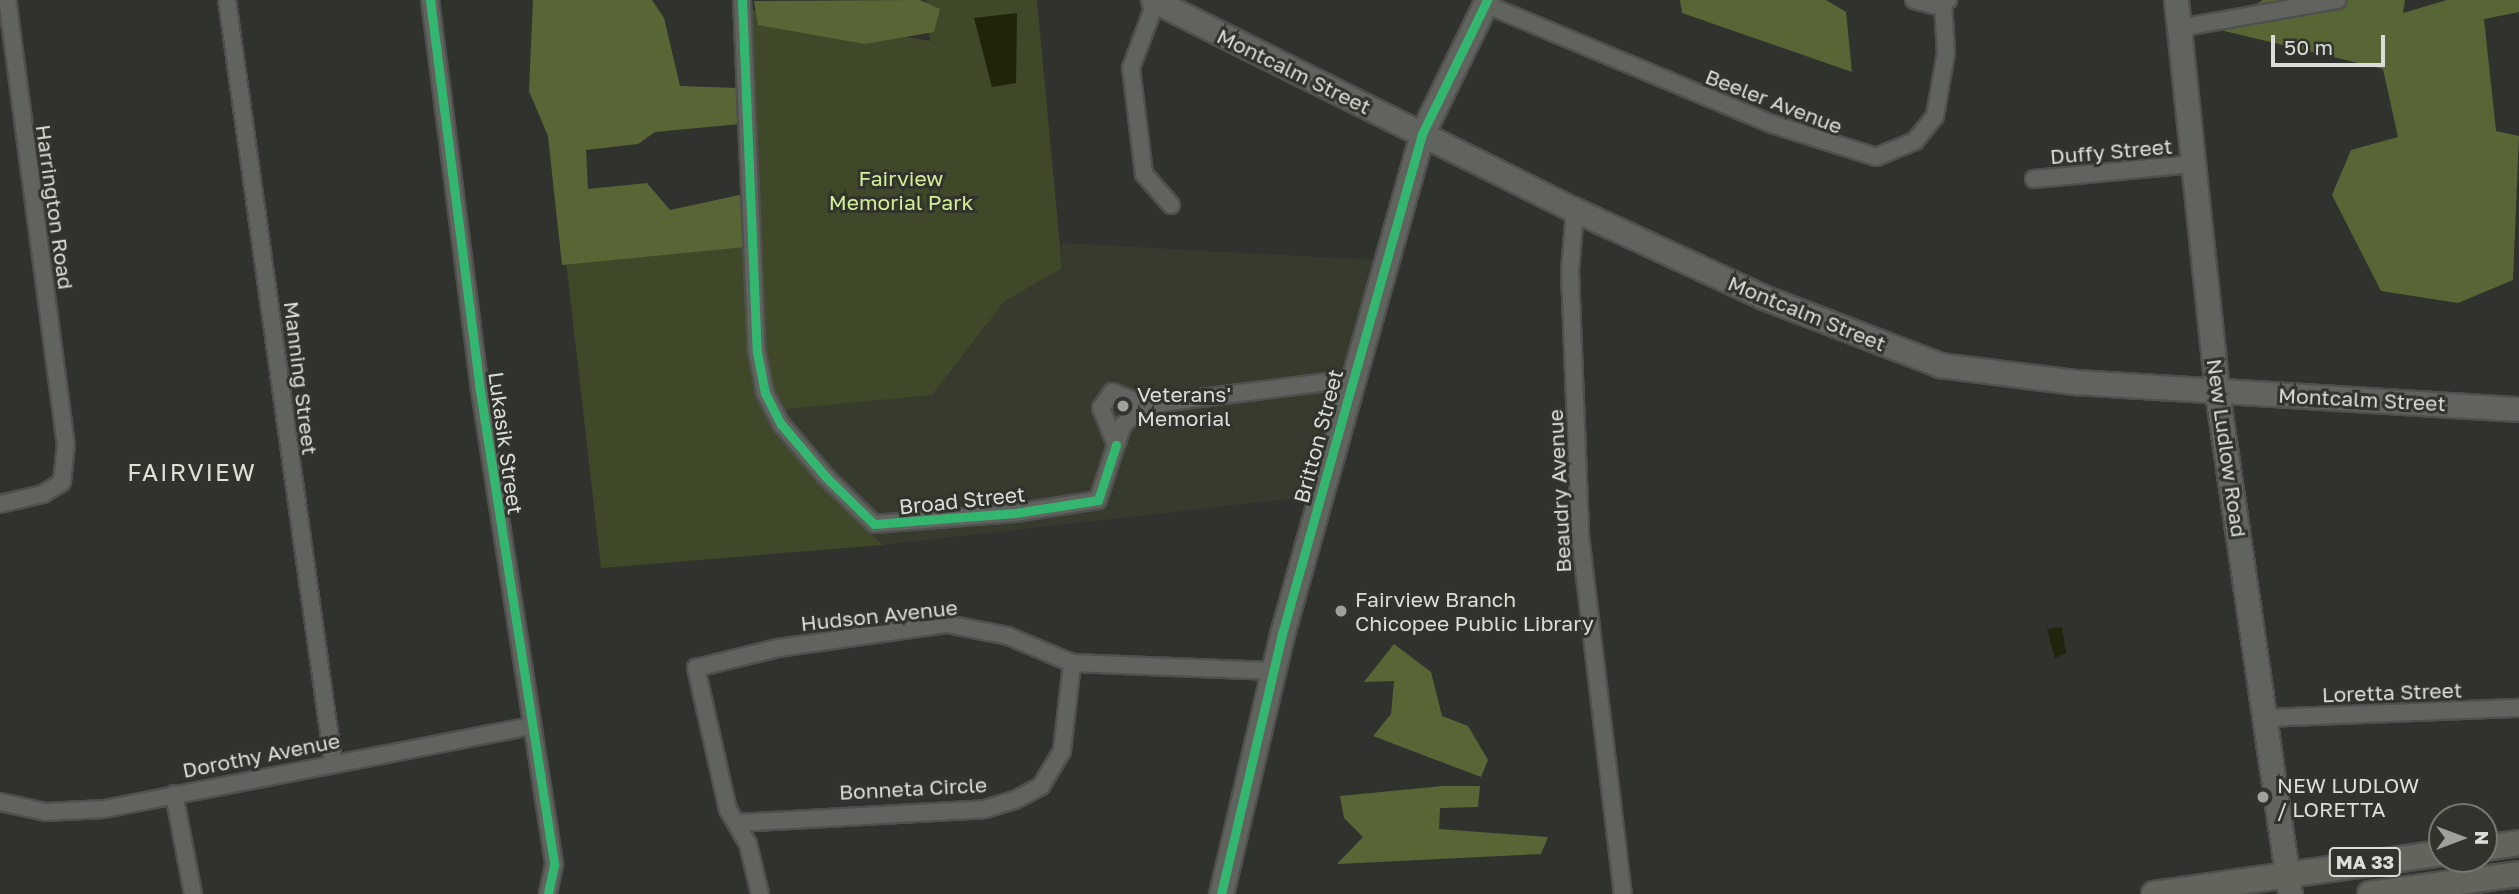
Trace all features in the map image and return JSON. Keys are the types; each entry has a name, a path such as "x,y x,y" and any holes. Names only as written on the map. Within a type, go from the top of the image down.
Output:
{"main road":[{"name":"New Ludlow Road","path":"2176,0 2217,391 2267,718 2289,883"},
{"name":"Montcalm Street","path":"1155,1 1575,210 1763,297 1940,365 1991,375 2519,409"},
{"name":"Britton Street","path":"1221,894 1273,670 1422,134 1486,2"},
{"path":"2498,846 2519,844"},
{"name":"MA 33","path":"2154,894 2289,883 2428,856"},
{"name":"MA 33","path":"2370,894 2519,874"}],"street":[{"name":"Harrington Road","path":"0,504 43,494 62,482 65,420 7,0"},
{"name":"Manning Street","path":"227,0 333,761"},
{"name":"Lukasik Street","path":"430,0 531,726 554,865 549,892"},
{"name":"Broad Street","path":"742,0 757,352 765,393 781,424 826,478 874,524 1015,513 1098,500 1116,445"},
{"name":"Beeler Avenue","path":"1486,2 1772,124 1876,158 1916,141 1935,116 1946,53 1946,2 1914,0"},
{"path":"2179,28 2338,0"},
{"path":"1155,1 1131,68 1144,174 1171,205"},
{"name":"Duffy Street","path":"2034,179 2193,164"},
{"name":"Beaudry Avenue","path":"1575,210 1570,271 1580,535 1623,894"},
{"path":"1116,445 1123,425 1145,405 1352,379"},
{"path":"1116,445 1104,422 1105,395 1125,392 1145,405"},
{"name":"Hudson Avenue","path":"737,823 728,810 696,668 778,648 947,624 1008,636 1072,663 1273,670"},
{"name":"Bonneta Circle","path":"737,823 985,809 1015,800 1041,786 1062,751 1072,663"},
{"name":"Loretta Street","path":"2267,718 2519,708"},
{"name":"Dorothy Avenue","path":"0,802 58,811 174,794 333,761 531,726"},
{"path":"174,794 193,894"},
{"path":"737,823 760,894"}],"shaded area":[{"path":"1017,13 1016,83 992,87 974,18"},
{"path":"1062,243 1374,260 1305,497 883,545 813,478 767,411 932,395 1004,302 1062,268"},
{"path":"2062,627 2066,653 2055,658 2047,629"}],"green space":[{"path":"533,0 652,0 664,18 680,86 738,88 740,124 655,132 638,144 586,150 588,189 647,183 670,210 744,194 746,247 562,265 548,136 529,91"},
{"path":"920,0 940,9 934,32 865,44 758,25 754,1"},
{"name":"Fairview Memorial Park","path":"926,0 1037,0 1062,268 1004,302 932,395 767,411 813,478 883,545 601,568 565,252 751,237 741,8 930,41"},
{"path":"1680,0 1826,0 1846,12 1852,72 1682,13"},
{"path":"2263,0 2405,0 2403,13 2447,0 2519,0 2519,12 2484,19 2496,131 2519,136 2513,280 2458,303 2381,291 2332,195 2351,150 2398,137 2383,69 2216,29"},
{"path":"1394,644 1431,672 1442,716 1468,726 1488,760 1481,777 1373,736 1391,714 1394,681 1364,682"},
{"path":"1443,786 1480,786 1478,807 1440,808 1439,829 1548,837 1541,854 1337,864 1363,837 1344,818 1340,796"}],"cycle path":[{"path":"430,0 479,384 554,865 548,894"},
{"path":"742,0 757,352 765,393 781,424 826,477 874,524 1015,513 1098,500 1116,445"},
{"path":"1221,894 1282,634 1422,134 1487,0"}],"place":[{"name":"Veterans' Memorial","path":"1123,406"},
{"name":"Fairview Branch Chicopee Public Library","path":"1341,611"},
{"name":"NEW LUDLOW / LORETTA","path":"2263,797"}],"district":[{"name":"FAIRVIEW","path":"192,472"}]}
